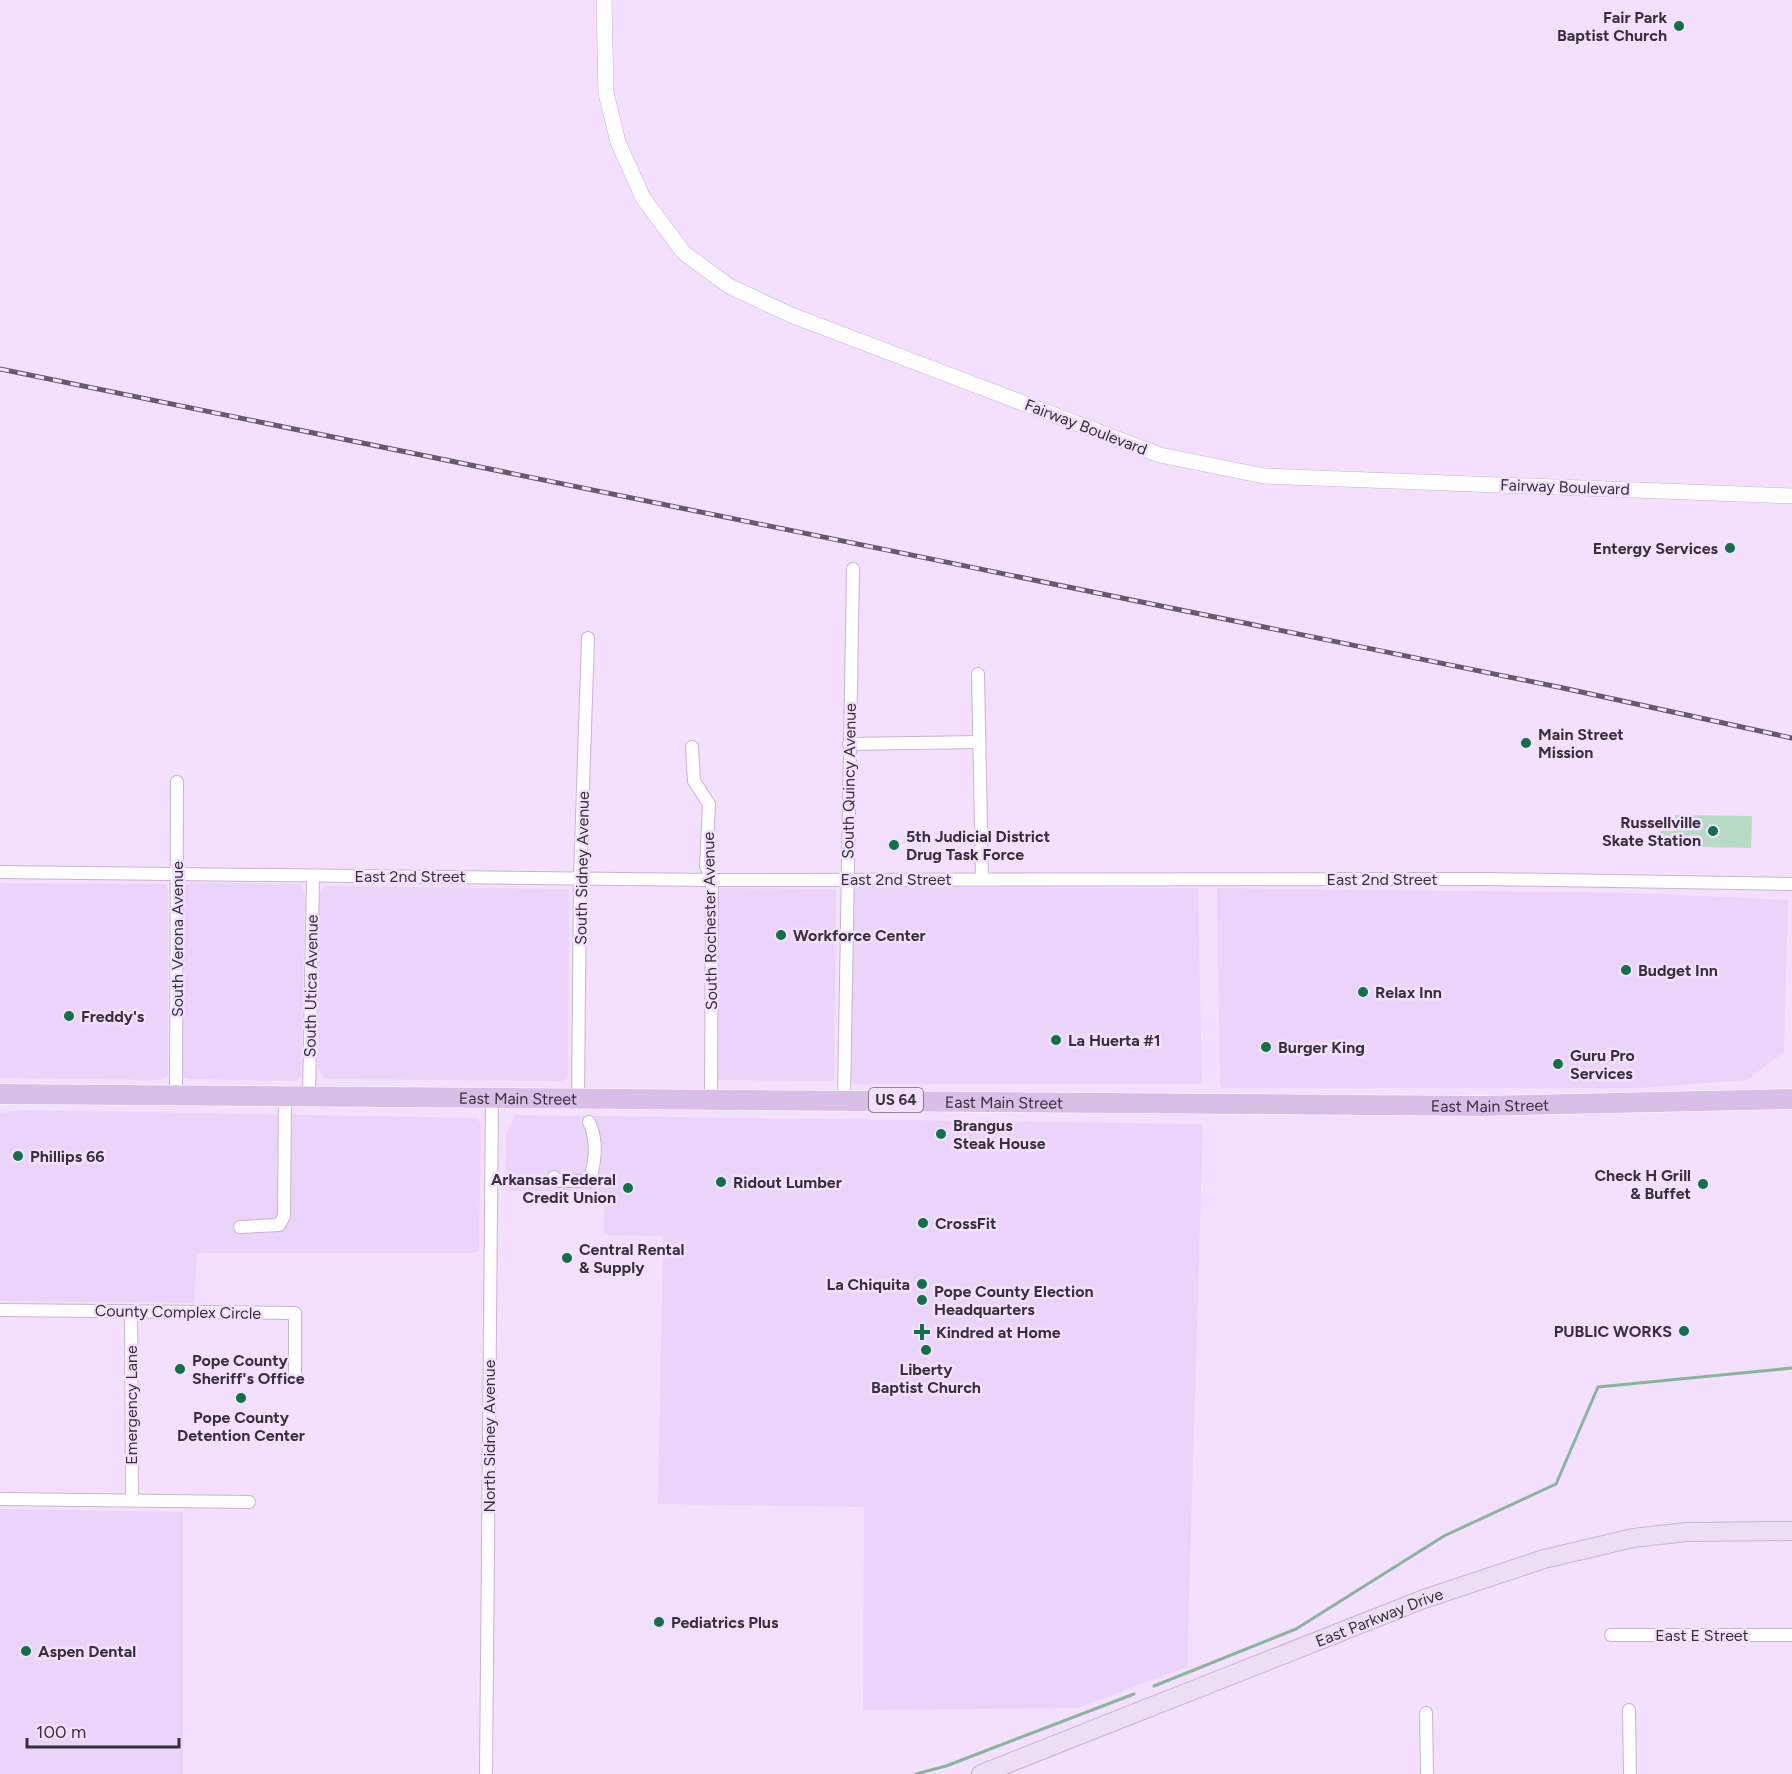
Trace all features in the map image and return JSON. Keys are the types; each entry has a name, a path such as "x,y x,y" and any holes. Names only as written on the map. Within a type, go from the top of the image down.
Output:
{"main road":[{"name":"East Main Street","path":"0,1094 1494,1106 1792,1099"},
{"name":"East Parkway Drive","path":"981,1774 1424,1599 1544,1559 1623,1540 1686,1532 1792,1531"}],"street":[{"name":"Fairway Boulevard","path":"604,0 606,93 618,142 643,198 684,253 729,286 791,315 1160,455 1264,476 1792,496"},
{"name":"South Quincy Avenue","path":"844,1100 853,569"},
{"name":"South Sidney Avenue","path":"578,1098 580,877 588,638"},
{"path":"978,674 982,879"},
{"path":"849,744 978,742"},
{"name":"South Rochester Avenue","path":"692,747 694,781 709,804 706,866 712,880 711,1099"},
{"name":"South Verona Avenue","path":"176,1095 177,782"},
{"name":"East 2nd Street","path":"0,872 712,880 1488,879 1792,884"},
{"name":"South Utica Avenue","path":"309,1096 313,876"},
{"path":"240,1227 279,1225 284,1216 285,1096"},
{"name":"North Sidney Avenue","path":"486,1774 492,1097"},
{"path":"554,1177 558,1181 590,1181 595,1156 594,1134 589,1122"},
{"name":"County Complex Circle","path":"0,1310 295,1313 295,1374"},
{"name":"Emergency Lane","path":"131,1311 132,1500"},
{"path":"0,1499 249,1502"},
{"name":"East E Street","path":"1611,1635 1792,1635"},
{"path":"1629,1710 1630,1774"},
{"path":"1426,1713 1427,1774"}],"shaded area":[{"path":"0,883 165,884 168,890 168,1075 161,1080 0,1078"},
{"path":"187,883 300,884 305,894 301,1076 296,1081 187,1079 181,1074 183,887"},
{"path":"324,886 569,889 568,1075 563,1081 324,1079 318,1068 319,896"},
{"path":"859,887 1198,888 1202,1084 854,1084 851,1078 853,892"},
{"path":"720,888 836,889 834,1081 718,1080"},
{"path":"1217,888 1641,893 1788,900 1784,1052 1747,1080 1639,1088 1223,1088 1220,1085"},
{"path":"23,1110 478,1118 481,1126 479,1251 475,1253 197,1253 194,1303 0,1301 0,1113"},
{"path":"515,1115 1203,1124 1187,1667 1077,1708 863,1710 864,1507 658,1504 663,1236 604,1235 604,1192 505,1191 506,1133"},
{"path":"0,1509 183,1512 183,1774 0,1774"}],"green space":[{"name":"Russellville Skate Station","path":"1675,815 1752,816 1751,848 1660,846 1660,831 1675,831"}],"waterway":[{"path":"1154,1686 1296,1629 1444,1536 1556,1484 1598,1387 1792,1368"},
{"path":"916,1774 946,1766 1134,1694"}],"railway":[{"path":"0,369 1563,688 1792,738"}],"place":[{"name":"Fair Park Baptist Church","path":"1679,26"},
{"name":"Entergy Services","path":"1730,548"},
{"name":"Main Street Mission","path":"1526,743"},
{"name":"Russellville Skate Station","path":"1713,831"},
{"name":"5th Judicial District Drug Task Force","path":"894,845"},
{"name":"Workforce Center","path":"781,935"},
{"name":"Budget Inn","path":"1626,970"},
{"name":"Relax Inn","path":"1363,992"},
{"name":"Freddy's","path":"69,1016"},
{"name":"La Huerta #1","path":"1056,1040"},
{"name":"Burger King","path":"1266,1047"},
{"name":"Guru Pro Services","path":"1558,1064"},
{"name":"Brangus Steak House","path":"941,1134"},
{"name":"Phillips 66","path":"18,1156"},
{"name":"Ridout Lumber","path":"721,1182"},
{"name":"Check H Grill & Buffet","path":"1703,1184"},
{"name":"Arkansas Federal Credit Union","path":"628,1188"},
{"name":"CrossFit","path":"923,1223"},
{"name":"Central Rental & Supply","path":"567,1258"},
{"name":"La Chiquita","path":"922,1284"},
{"name":"Pope County Election Headquarters","path":"922,1300"},
{"name":"PUBLIC WORKS","path":"1684,1331"},
{"name":"Kindred at Home","path":"922,1332"},
{"name":"Liberty Baptist Church","path":"926,1350"},
{"name":"Pope County Sheriff's Office","path":"180,1369"},
{"name":"Pope County Detention Center","path":"241,1398"},
{"name":"Pediatrics Plus","path":"659,1622"},
{"name":"Aspen Dental","path":"26,1651"}]}
